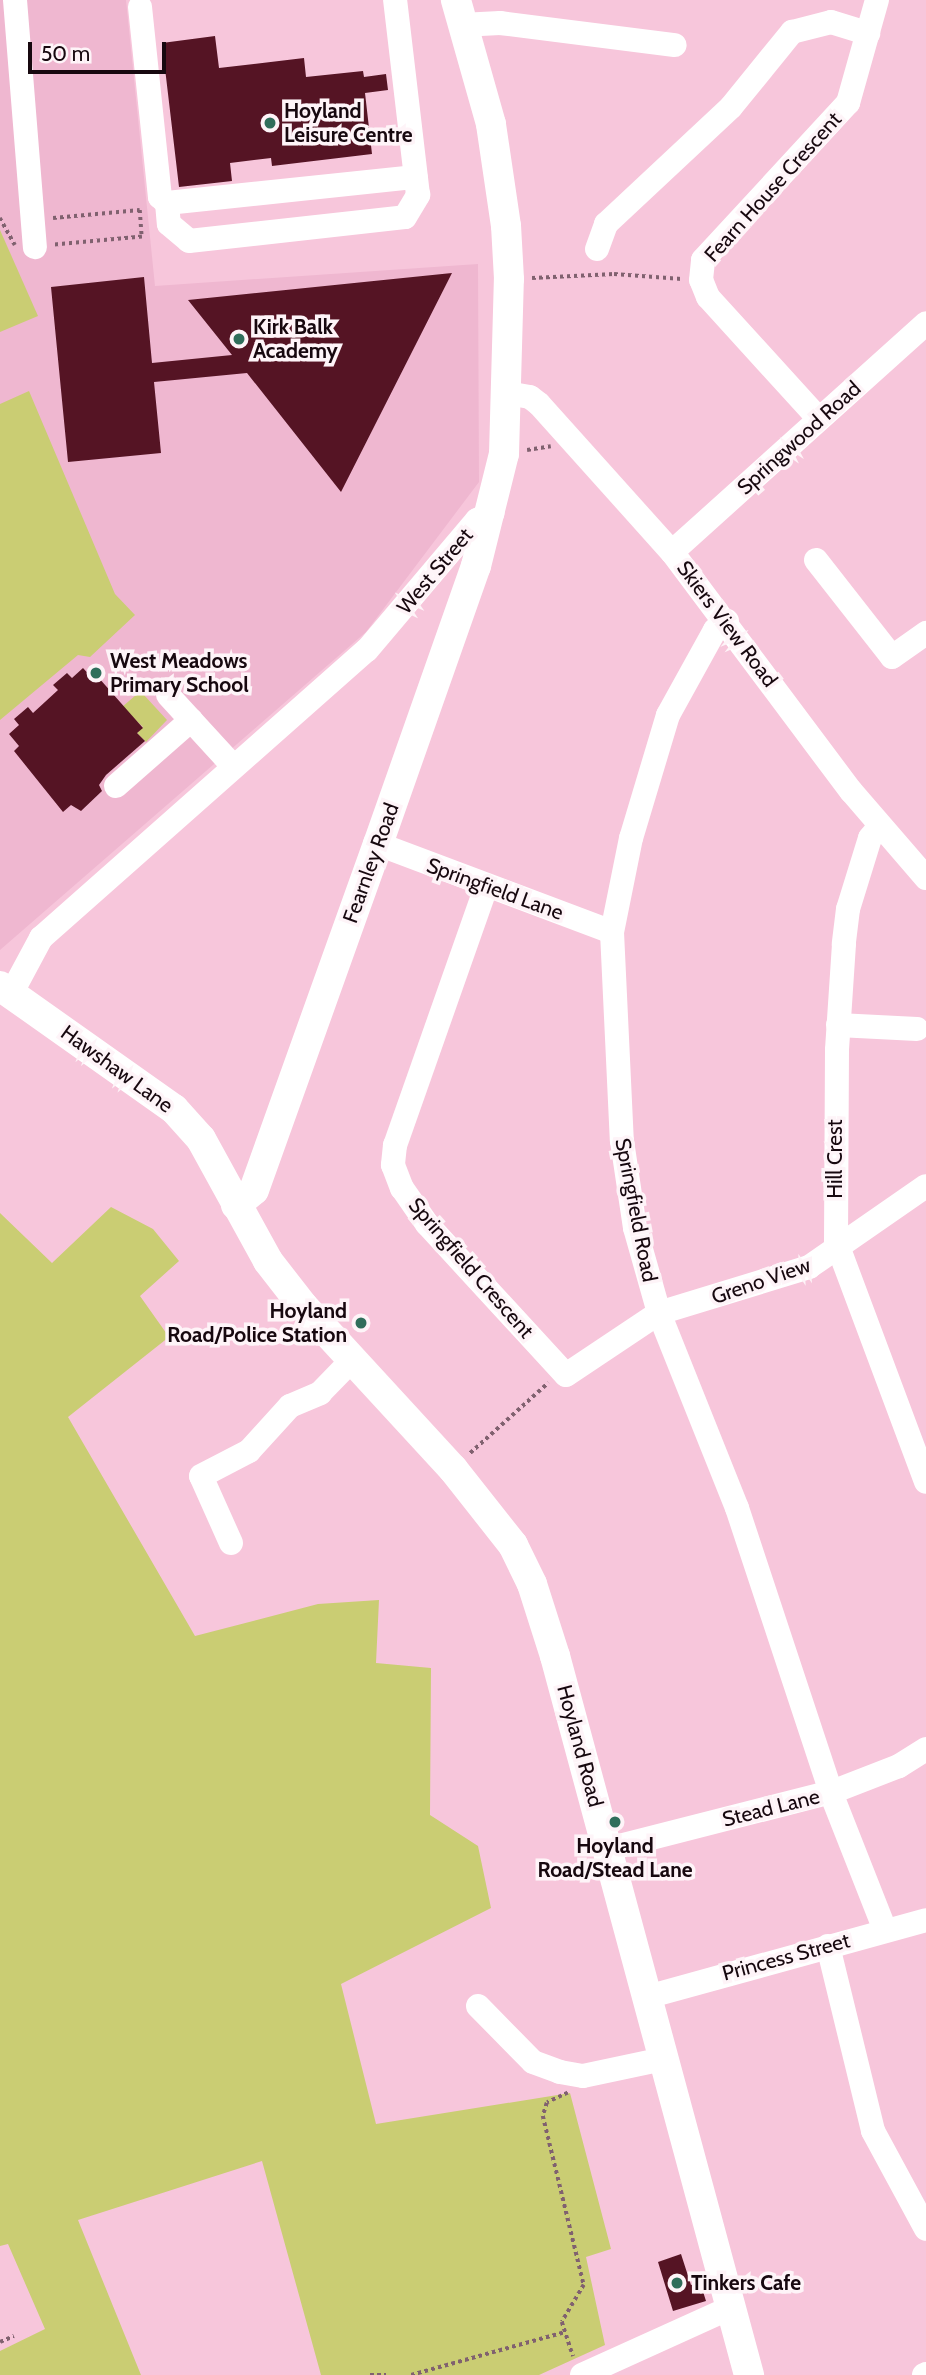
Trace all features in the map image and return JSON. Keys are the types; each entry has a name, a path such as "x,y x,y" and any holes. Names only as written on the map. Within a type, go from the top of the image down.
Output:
{"main road":[{"name":"West Street","path":"459,13 491,124 509,279 504,454 493,513"},
{"name":"Fearnley Road","path":"236,1205 254,1190 493,513"},
{"name":"Hawshaw Lane","path":"6,990 174,1110 201,1139 236,1205"},
{"name":"Hoyland Road","path":"236,1205 268,1261 303,1306 354,1358 453,1469 513,1545 532,1584 608,1849 749,2375"}],"street":[{"path":"15,0 35,247"},
{"path":"139,6 160,197 167,203 169,223 189,241 405,217 418,195 395,0"},
{"name":"Fearn House Crescent","path":"819,419 708,297 701,280 703,260 848,103 877,0"},
{"path":"459,13 499,23 675,45"},
{"path":"597,249 606,224 731,107 792,32 831,22 868,33"},
{"path":"167,203 416,177"},
{"name":"Springwood Road","path":"672,552 926,323"},
{"name":"Skiers View Road","path":"507,393 530,397 672,552 727,621 880,827 926,878"},
{"name":"West Street","path":"6,990 41,938 367,650 477,520 493,513"},
{"path":"816,560 892,657 926,633"},
{"name":"Springfield Road","path":"727,621 716,630 668,715 631,838 612,932 622,1141 635,1228 659,1313 737,1508 832,1792 884,1930"},
{"path":"168,695 233,766"},
{"path":"116,786 191,720"},
{"name":"Hill Crest","path":"880,827 870,838 848,909 838,1025 834,1161 839,1250 926,1482"},
{"name":"Springfield Lane","path":"378,844 486,887 612,932"},
{"name":"Springfield Crescent","path":"486,887 395,1145 393,1165 402,1188 427,1224 561,1370"},
{"path":"838,1025 917,1028"},
{"name":"Greno View","path":"659,1313 767,1283 839,1250 926,1186"},
{"path":"561,1370 566,1375 576,1372 659,1313"},
{"path":"231,1543 201,1476 249,1451 290,1406 320,1393 354,1358"},
{"name":"Stead Lane","path":"608,1849 832,1792 899,1766 926,1749"},
{"name":"Princess Street","path":"646,1997 926,1920"},
{"path":"828,1946 873,2131 926,2229"},
{"path":"478,2006 533,2062 583,2076 663,2059"},
{"path":"579,2371 730,2308"}],"path":[{"path":"34,220 139,210 142,237 35,247"},
{"path":"509,279 614,274 701,280"},
{"path":"504,454 574,443"},
{"path":"453,1469 561,1370"},
{"path":"579,2371 562,2322 584,2285 543,2116 547,2104 565,2097 583,2076"},
{"path":"411,2375 565,2332"},
{"path":"0,2342 13,2336"},
{"path":"370,2375 386,2375"}],"shaded area":[{"name":"Kirk Balk Academy","path":"0,0 126,0 155,286 478,264 479,482 366,632 0,950"}],"green space":[{"path":"0,230 38,316 0,332"},
{"path":"29,391 115,594 135,615 90,657 78,655 0,720 0,404"},
{"path":"136,695 144,695 167,720 146,742 137,733 143,727 122,707"},
{"path":"111,1207 153,1229 179,1261 140,1296 169,1337 68,1417 195,1636 318,1604 379,1600 376,1663 431,1668 430,1815 478,1846 491,1908 341,1984 376,2124 570,2093 611,2249 586,2257 605,2345 539,2375 321,2375 262,2161 78,2220 141,2375 0,2375 0,2351 45,2329 8,2244 0,2246 0,1213 52,1263"}],"building":[{"name":"Hoyland Leisure Centre","path":"215,36 219,68 304,58 306,77 363,71 364,77 386,74 388,90 365,93 372,154 272,166 271,158 230,163 232,181 179,187 162,43"},
{"path":"452,273 341,492 247,373 154,382 161,453 68,462 51,287 144,277 152,363 232,355 188,300"},
{"path":"83,668 94,680 98,677 143,728 137,733 145,741 106,775 99,785 102,791 81,811 71,805 63,812 14,751 19,746 9,734 19,725 14,719 28,707 33,713 58,690 53,685 67,673 72,678"},
{"path":"681,2254 691,2285 700,2282 706,2301 673,2311 658,2262"}],"place":[{"name":"Hoyland Leisure Centre","path":"270,123"},
{"name":"Kirk Balk Academy","path":"239,339"},
{"name":"West Meadows Primary School","path":"96,673"},
{"name":"Hoyland Road/Police Station","path":"361,1323"},
{"name":"Hoyland Road/Stead Lane","path":"615,1822"},
{"name":"Tinkers Cafe","path":"677,2283"}]}
